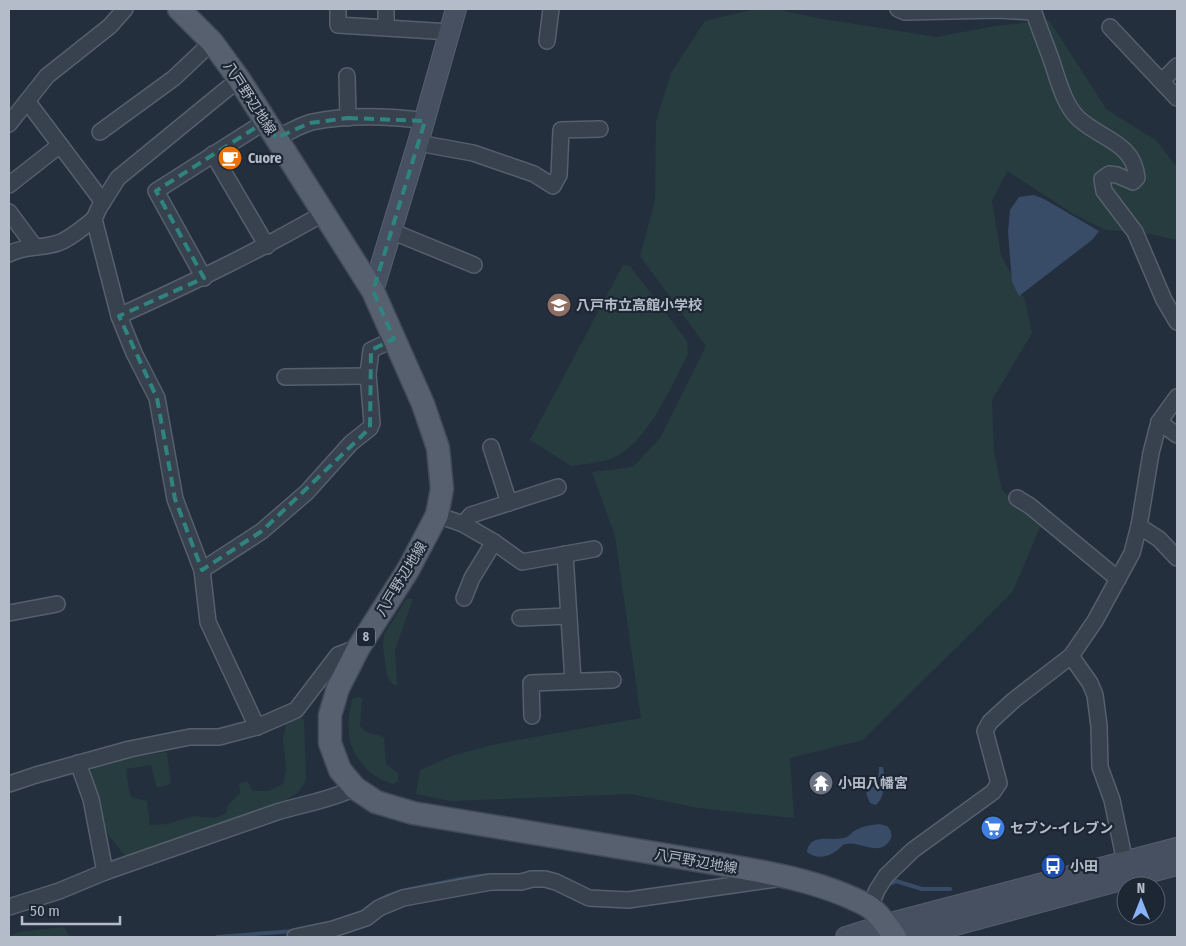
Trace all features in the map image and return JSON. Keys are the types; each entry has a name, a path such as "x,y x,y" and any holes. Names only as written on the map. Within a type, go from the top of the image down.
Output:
{"main road":[{"name":"八戸野辺地線","path":"179,9 212,42 239,79 373,291 423,404 438,448 442,489 437,515 408,570 359,647 338,688 330,714 330,743 340,770 356,788 376,802 413,813 787,878 844,896 870,907 891,931"}],"street":[{"path":"9,124 48,76 110,26 125,9"},
{"path":"338,9 338,25 450,32"},
{"path":"386,9 386,28"},
{"path":"373,291 418,144 456,9"},
{"path":"547,41 551,9"},
{"path":"898,9 906,12 1033,10 1065,98 1077,117 1091,128 1113,140 1129,154 1137,170 1137,178 1133,182 1117,175 1109,174 1102,179 1104,191 1135,232 1164,300 1177,322"},
{"path":"1110,27 1177,98"},
{"path":"100,132 174,78 212,42"},
{"path":"1162,81 1177,66"},
{"path":"347,76 348,118"},
{"path":"9,254 26,247 60,243 94,219 118,178 239,79"},
{"path":"26,101 103,202"},
{"path":"204,278 156,191 213,154 271,130 310,122 348,118 424,120"},
{"path":"418,144 473,153 534,174 554,186 559,175 561,130 600,129"},
{"path":"9,185 60,144"},
{"path":"213,154 266,246"},
{"path":"9,212 35,247"},
{"path":"119,316 204,278 324,213"},
{"path":"94,219 119,316 134,353 157,398 175,499 202,570 208,622 257,727"},
{"path":"391,231 474,265"},
{"path":"202,570 262,531 307,492 351,443 370,428 372,423 368,376 371,350 394,339"},
{"path":"285,377 368,376"},
{"path":"870,907 877,890 886,876 906,857 993,792 999,783 985,731 990,722 1014,700 1071,656 1095,621 1132,553 1139,526 1151,453 1160,422 1177,397"},
{"path":"1160,422 1177,435"},
{"path":"491,447 508,502"},
{"path":"463,524 471,515 558,487"},
{"path":"1017,498 1030,506 1118,579"},
{"path":"437,515 463,524 494,542 522,562 594,549"},
{"path":"1139,526 1159,539 1177,558"},
{"path":"464,598 472,578 494,542"},
{"path":"565,554 573,681"},
{"path":"9,612 56,604"},
{"path":"520,618 569,616"},
{"path":"9,784 130,749 190,737 219,737 257,727 296,710 338,654 359,647"},
{"path":"1071,656 1090,683 1095,695 1099,726 1100,766 1112,800 1125,862"},
{"path":"532,716 531,683 613,680"},
{"path":"78,763 91,798 105,872"},
{"path":"9,907 59,891 105,872 277,812 340,796 356,788"},
{"path":"846,937 891,931 1177,848"},
{"path":"911,937 1177,865"},
{"path":"296,937 333,929 366,918 379,908 403,898 491,882 521,882 532,879 545,879 556,882 588,898 628,900 787,878"}],"highlighted area":[{"path":"348,118 425,121 373,291 394,339 371,350 370,428 262,531 202,570 175,499 157,398 119,316 204,278 156,191 266,121 276,138 310,123"}],"green space":[{"path":"755,9 776,9 817,18 937,37 989,27 1049,20 1107,110 1156,140 1177,165 1177,240 1145,233 1106,230 1075,215 1007,171 992,201 1001,255 1025,300 1032,333 992,400 994,452 1002,490 1040,527 1013,591 863,740 790,758 794,818 698,808 630,794 450,801 416,794 420,770 454,755 496,744 641,718 615,536 592,472 633,467 660,438 706,346 640,256 655,200 656,121 671,73 705,21"},
{"path":"623,265 630,266 687,341 688,354 648,427 626,451 613,458 571,466 530,440"},
{"path":"407,598 413,599 395,650 397,686 391,683 387,676 383,646 384,635"},
{"path":"359,697 362,699 360,726 366,732 384,737 386,764 398,773 398,781 393,784 370,772 354,751 349,734 349,721 352,699"},
{"path":"299,718 304,719 306,778 298,792 290,798 275,805 125,856 107,833 91,773 93,767 122,759 167,752 171,784 157,788 151,765 126,769 131,797 147,801 150,825 167,824 193,816 215,818 226,813 228,805 240,793 239,784 247,781 253,791 268,791 283,784 286,769 283,740 286,724"},
{"path":"64,927 70,937 9,937 18,932"}],"water":[{"path":"1034,195 1099,231 1092,240 1019,296 1012,282 1008,232 1010,210 1019,197"},
{"path":"879,767 883,767 884,788 882,797 876,805 870,803 866,793 876,782"},
{"path":"879,824 887,826 891,834 890,840 880,848 851,843 825,856 817,857 807,852 809,846 818,840 842,839 854,831"}],"waterway":[{"path":"378,901 409,889 492,875"},
{"path":"892,883 896,881 922,889 950,889"},
{"path":"217,937 294,931"}],"place":[{"name":"Cuore","path":"230,158"},
{"name":"八戸市立高館小学校","path":"559,305"},
{"name":"小田八幡宮","path":"821,783"},
{"name":"セブン-イレブン","path":"993,828"},
{"name":"小田","path":"1053,866"}]}
